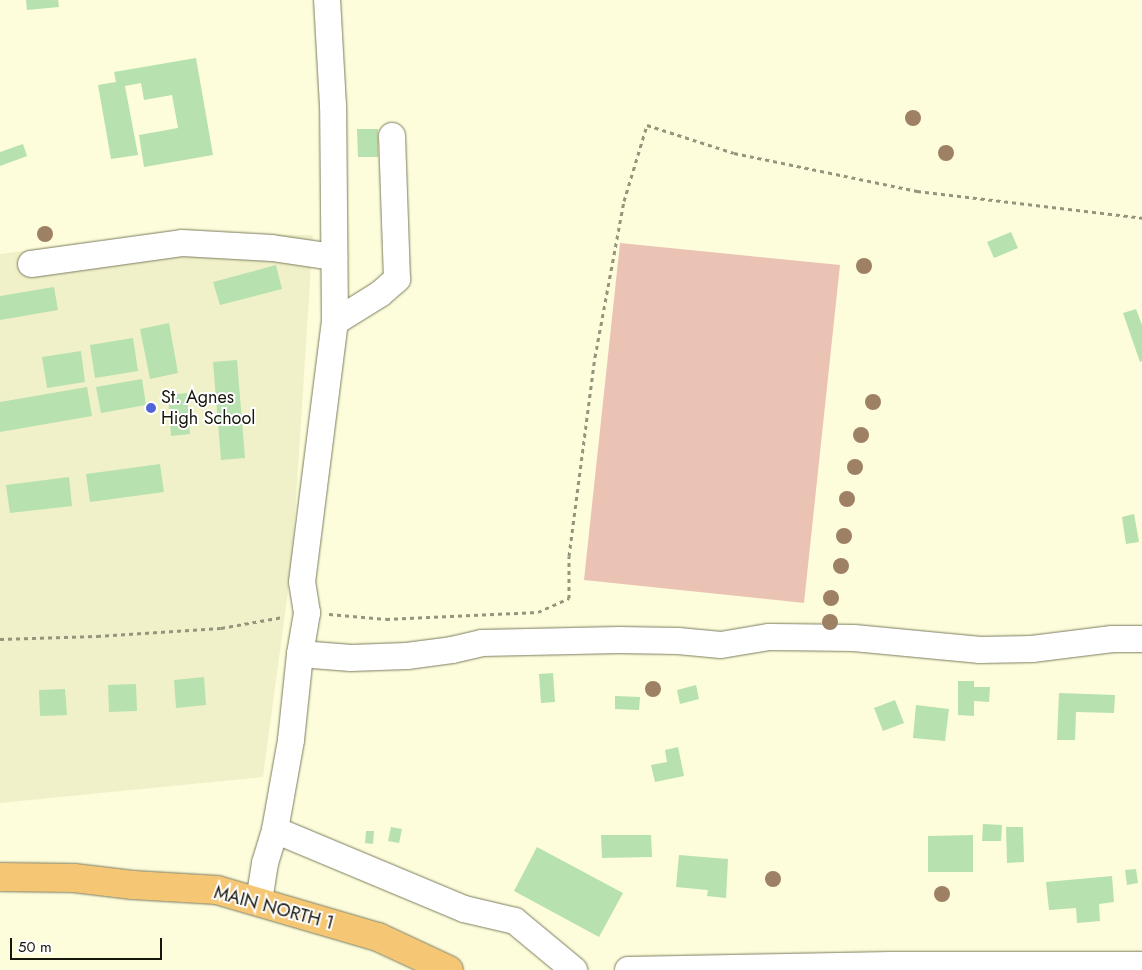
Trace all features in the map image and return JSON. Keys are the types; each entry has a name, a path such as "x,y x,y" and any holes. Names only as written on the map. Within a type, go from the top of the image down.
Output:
{"main road":[{"name":"MAIN NORTH 1","path":"0,878 74,878 133,885 217,890 378,937 449,970"}],"street":[{"path":"258,901 265,863 275,830 291,740 300,654 307,613 302,582 335,322 333,106 327,0"},
{"path":"335,322 380,294 397,279 392,136"},
{"path":"31,264 182,243 272,248 334,257"},
{"path":"300,654 351,658 407,656 452,650 482,643 678,641 721,645 769,637 854,638 980,650 1032,649 1112,638 1142,639"},
{"path":"275,830 464,909 515,920 574,970"},
{"path":"628,970 891,965 1142,965"}],"path":[{"path":"0,639 97,636 221,628 307,613 386,619 538,612 569,598 569,556 595,357 624,201 647,125 734,153 917,191 1142,218"}],"shaded area":[{"name":"St. Agnes High School","path":"170,233 313,235 292,562 263,777 0,803 0,254"},
{"path":"620,243 840,265 804,603 584,580"}],"building":[{"path":"26,0 58,0 59,7 27,10"},
{"path":"196,58 213,155 144,167 139,135 178,128 172,95 144,100 141,83 125,86 138,155 111,159 98,85 116,82 114,72"},
{"path":"357,129 378,129 378,157 358,157"},
{"path":"23,144 27,156 0,166 0,152"},
{"path":"1011,232 1018,248 994,258 987,242"},
{"path":"276,265 282,289 220,305 213,282"},
{"path":"54,287 58,310 0,320 0,296"},
{"path":"1136,309 1142,325 1142,361 1140,362 1123,313"},
{"path":"169,323 178,373 150,379 140,329"},
{"path":"133,338 138,371 95,378 90,345"},
{"path":"81,351 85,382 47,388 42,357"},
{"path":"237,360 245,458 221,460 213,362"},
{"path":"142,379 146,405 101,413 96,387"},
{"path":"87,387 92,416 0,432 0,402"},
{"path":"187,393 190,434 171,436 168,395"},
{"path":"160,464 164,492 90,502 86,474"},
{"path":"69,477 72,506 10,513 6,485"},
{"path":"1134,514 1139,542 1126,544 1122,517"},
{"path":"553,673 555,702 541,703 539,674"},
{"path":"204,677 206,705 176,708 174,680"},
{"path":"958,681 974,681 974,687 990,687 989,702 974,701 974,716 958,715"},
{"path":"136,684 137,711 109,712 108,685"},
{"path":"696,685 699,699 680,704 677,690"},
{"path":"65,689 67,715 40,716 39,690"},
{"path":"1059,693 1115,695 1114,713 1076,712 1075,740 1057,740"},
{"path":"615,696 640,697 639,710 615,709"},
{"path":"895,700 904,723 883,731 874,708"},
{"path":"916,705 949,709 945,741 913,738"},
{"path":"678,747 684,776 655,782 651,765 667,762 665,750"},
{"path":"983,824 1002,825 1001,841 982,841"},
{"path":"391,827 402,829 399,843 388,841"},
{"path":"1006,827 1023,827 1024,862 1007,863"},
{"path":"366,831 374,831 373,844 365,843"},
{"path":"601,835 651,835 652,857 602,858"},
{"path":"973,835 973,872 928,872 928,836"},
{"path":"537,847 623,893 599,937 514,891"},
{"path":"679,855 728,859 726,898 707,896 708,890 676,887"},
{"path":"1136,869 1138,883 1127,885 1125,870"},
{"path":"1112,876 1114,902 1099,904 1100,921 1077,923 1076,908 1049,910 1046,882"}],"place":[{"name":"St. Agnes High School","path":"151,408"}]}
